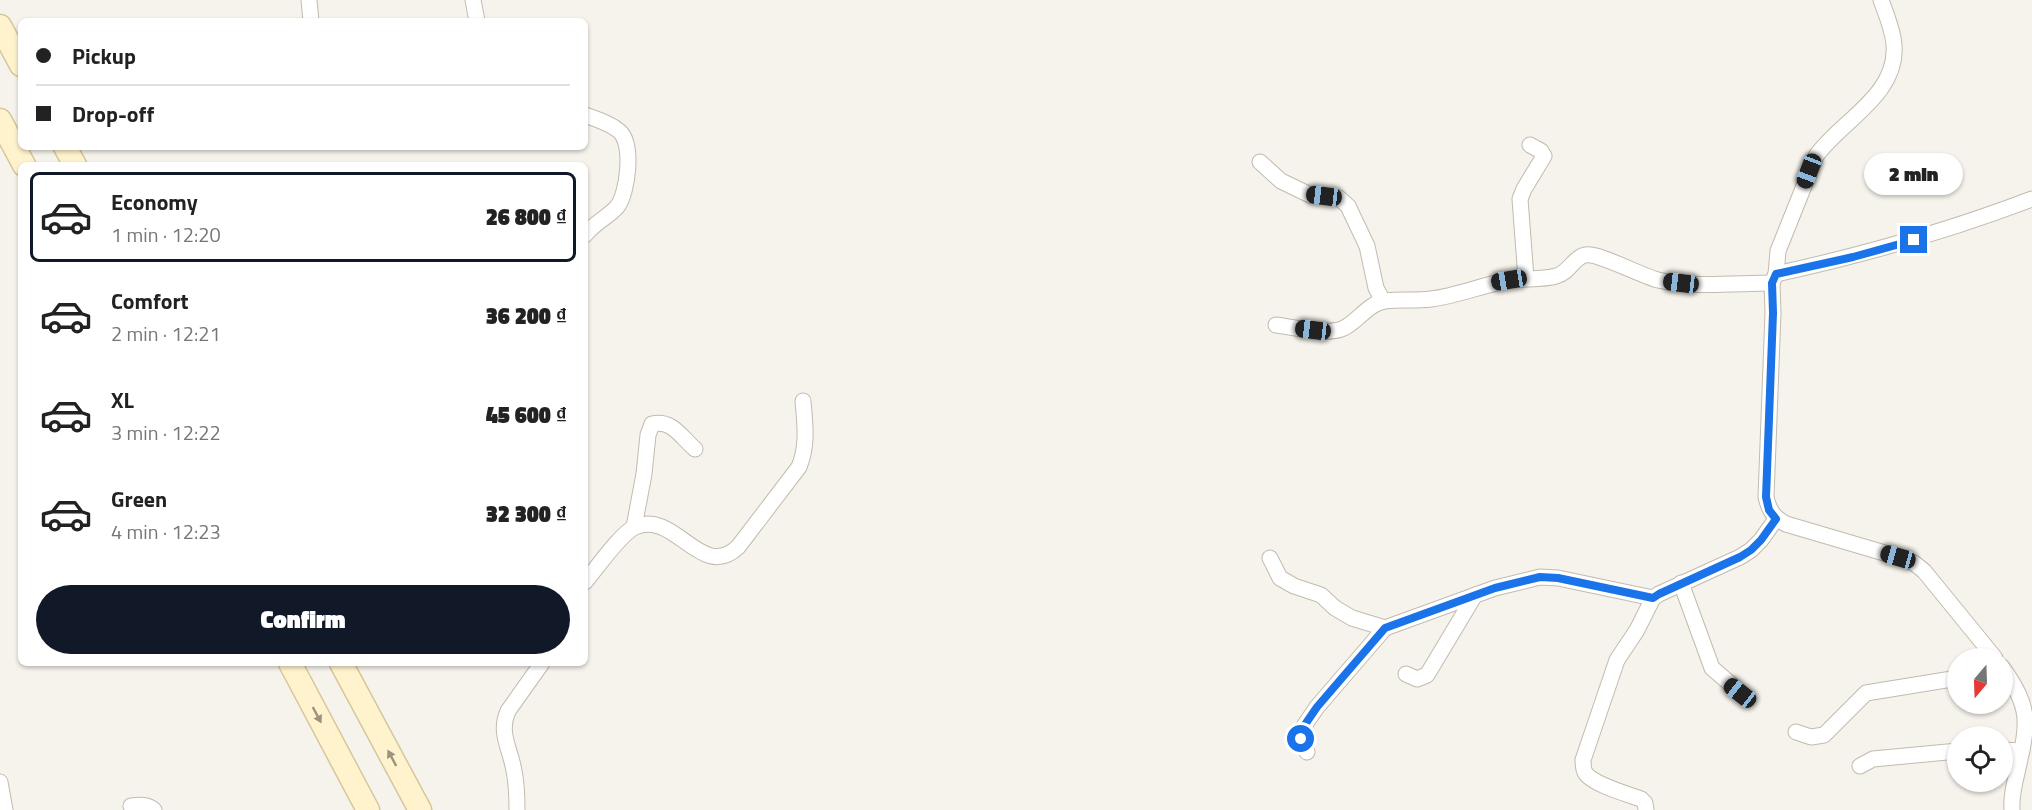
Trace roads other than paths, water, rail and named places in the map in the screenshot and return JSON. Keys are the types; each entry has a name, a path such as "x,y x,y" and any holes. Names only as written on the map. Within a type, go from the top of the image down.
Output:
{"main road":[{"path":"0,26 18,59"},
{"path":"0,120 22,162"},
{"path":"292,666 368,810"},
{"path":"343,666 420,810"}],"street":[{"path":"309,0 311,18"},
{"path":"473,0 476,18"},
{"path":"1881,0 1894,43 1891,75 1882,89 1826,143 1816,156 1778,251 1774,278 1766,497 1769,510 1776,519 1786,524 1914,563 1924,571 1987,648"},
{"path":"588,116 618,129 627,145 627,183 623,197 616,208 588,231"},
{"path":"1526,278 1520,199 1544,156 1541,151 1530,145"},
{"path":"1260,162 1281,181 1310,195 1339,198 1348,206 1367,246 1376,288 1383,301"},
{"path":"1276,325 1313,330 1342,329 1383,301 1431,299 1491,283 1556,276 1565,272 1579,257 1587,254 1641,275 1681,283 1774,278 1914,240 2032,199"},
{"path":"588,578 624,535 634,527 647,524 660,526 707,555 718,558 729,556 738,548 799,467 806,442 803,401"},
{"path":"634,527 644,474 648,435 652,424 660,422 675,428 695,448"},
{"path":"1646,810 1645,803 1641,799 1593,780 1583,768 1583,760 1617,660 1637,630 1653,598 1751,550 1776,519"},
{"path":"1270,558 1280,578 1294,586 1321,595 1335,608 1352,618 1385,628"},
{"path":"1307,752 1301,739 1304,726 1317,707 1385,628 1504,585 1540,577 1558,578 1653,598"},
{"path":"1681,583 1712,668 1740,693"},
{"path":"1406,675 1417,679 1428,675 1475,595"},
{"path":"517,810 514,769 504,738 504,719 540,666"},
{"path":"1797,732 1811,737 1824,735 1866,693 1947,680"},
{"path":"2012,810 2012,794 2027,721 2025,701 2013,681"},
{"path":"2013,751 2022,752"},
{"path":"1860,766 1873,759 1947,752"},
{"path":"0,782 5,810"},
{"path":"131,806 151,807 154,810"}]}
